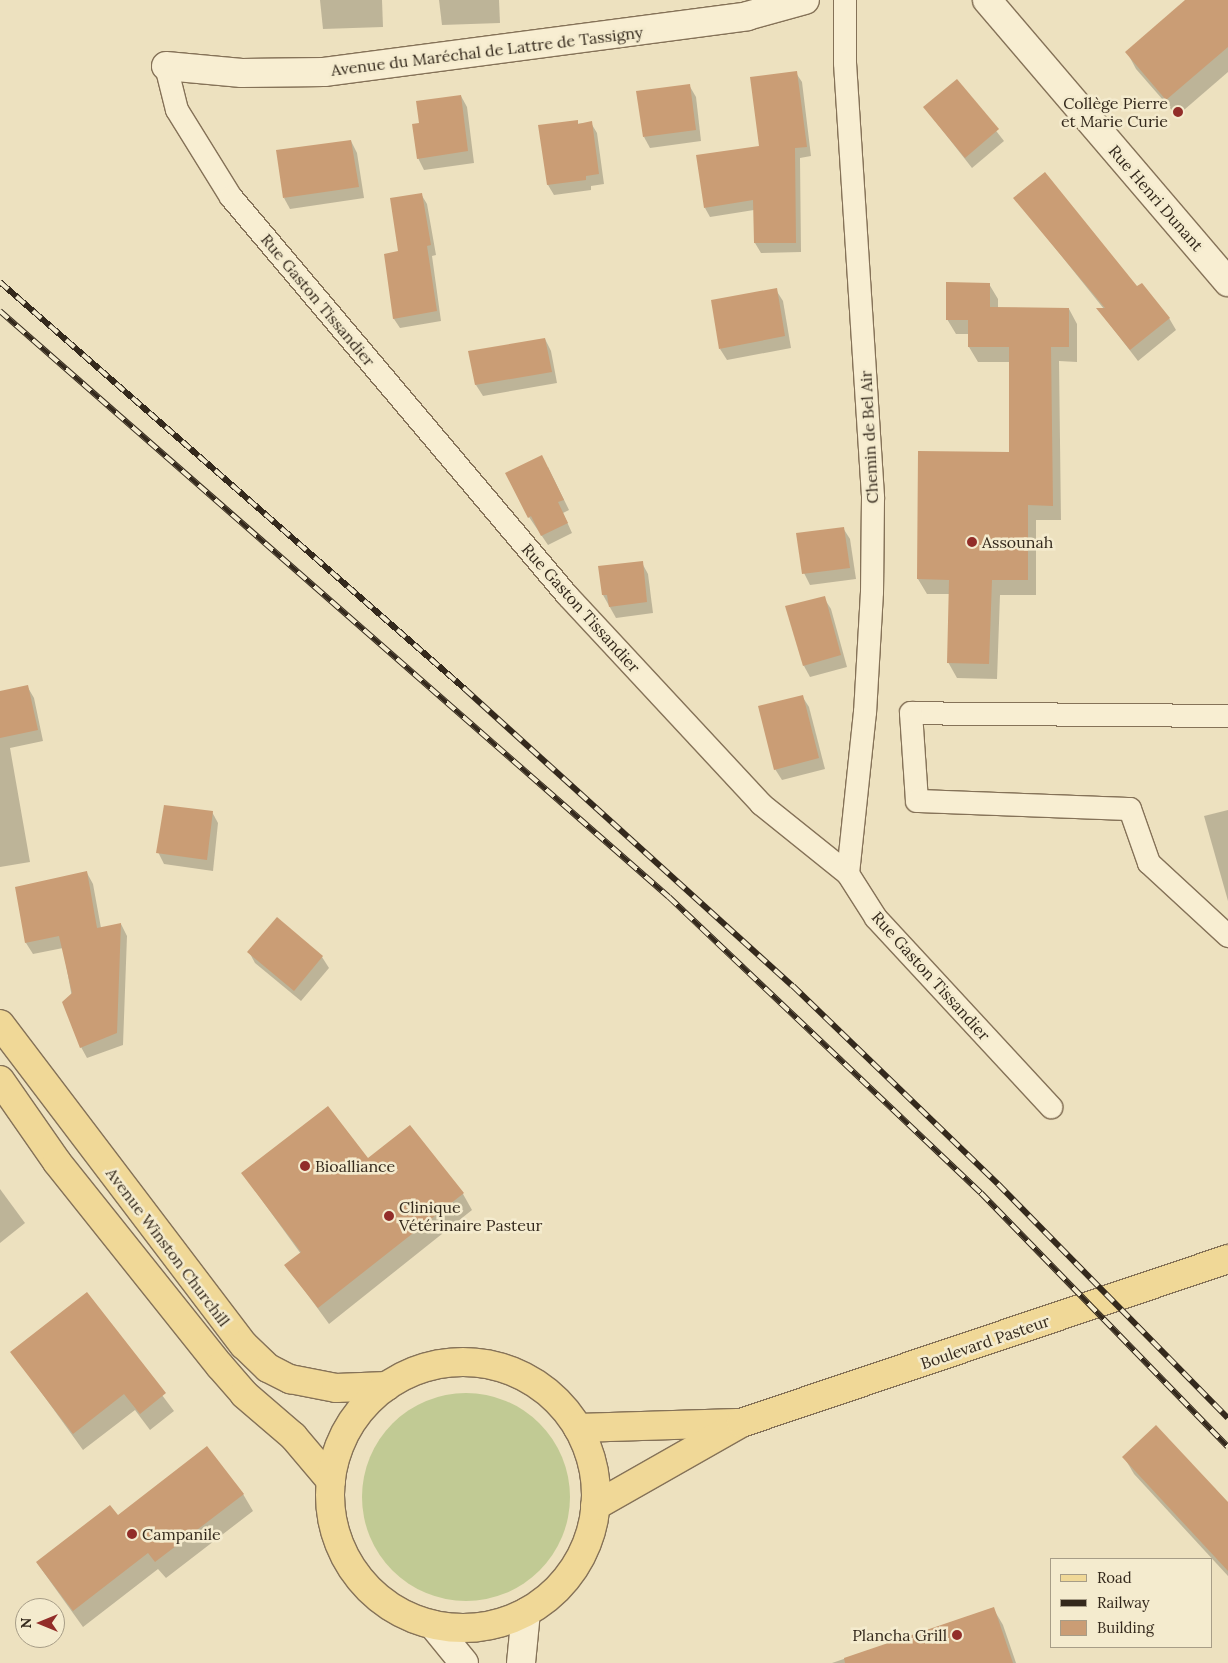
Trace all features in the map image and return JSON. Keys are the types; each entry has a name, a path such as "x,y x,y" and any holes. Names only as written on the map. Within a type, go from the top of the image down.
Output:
{"main road":[{"name":"Avenue Winston Churchill","path":"0,1024 214,1308 250,1351 268,1368 310,1385 356,1388 387,1386"},
{"name":"Avenue Winston Churchill","path":"0,1080 58,1162 220,1366 244,1394 293,1436 331,1480"},
{"name":"Boulevard Pasteur","path":"742,1423 1228,1259"},
{"path":"448,1363 492,1365 532,1382 565,1410 578,1428 592,1465 595,1506 584,1548 574,1568 560,1585 526,1612 481,1627 434,1625 390,1606 355,1573 334,1528 331,1480 334,1462 349,1427 372,1398 387,1386 413,1372 448,1363"},
{"path":"578,1428 742,1423"},
{"path":"595,1506 742,1423"}],"street":[{"name":"Avenue du Maréchal de Lattre de Tassigny","path":"166,66 242,72 324,72 747,16 795,6 805,0"},
{"name":"Rue Henri Dunant","path":"987,0 1228,282"},
{"path":"521,1663 526,1612"},
{"path":"434,1625 464,1663"}],"lane":[{"name":"Chemin de Bel Air","path":"845,0 845,63 873,498 866,694 848,874"},
{"name":"Rue Gaston Tissandier","path":"166,66 177,110 231,197 567,595 761,804 848,874 876,918 1051,1107"},
{"path":"1228,716 911,713 916,802 1130,809 1149,863 1228,936"}],"green space":[{"path":"456,1393 476,1393 506,1400 524,1410 540,1423 553,1439 563,1457 570,1487 570,1507 563,1537 553,1555 540,1571 524,1584 506,1594 476,1601 456,1601 426,1594 400,1578 385,1563 369,1537 362,1507 362,1487 369,1457 385,1431 400,1416 426,1400"}],"building":[{"path":"1185,0 1228,0 1228,47 1166,100 1125,52"},
{"path":"797,71 807,147 795,148 796,243 754,243 753,200 704,208 696,155 759,146 750,77"},
{"path":"957,79 999,129 965,158 923,107"},
{"path":"690,84 696,130 643,137 636,91"},
{"path":"461,95 468,151 417,159 412,124 419,123 416,101"},
{"path":"578,120 578,124 592,121 599,174 586,176 586,180 547,185 538,125"},
{"path":"351,140 359,187 283,198 276,150"},
{"path":"1045,172 1137,286 1142,283 1170,318 1130,350 1096,308 1105,308 1013,198"},
{"path":"422,193 431,245 427,246 437,311 393,319 384,254 398,251 390,198"},
{"path":"946,282 990,283 990,307 1069,308 1069,347 1051,347 1053,506 1028,505 1028,580 992,580 989,664 947,663 949,580 917,579 918,451 1009,452 1009,347 968,347 968,320 946,320"},
{"path":"777,288 785,336 719,349 711,300"},
{"path":"545,338 552,372 475,385 468,351"},
{"path":"542,455 564,500 558,502 568,523 541,536 531,516 528,518 505,473"},
{"path":"844,527 850,568 802,574 796,533"},
{"path":"643,561 647,602 609,607 607,595 602,595 598,566"},
{"path":"825,596 841,655 803,666 785,606"},
{"path":"28,685 38,730 0,738 0,691"},
{"path":"803,695 819,758 774,770 758,706"},
{"path":"164,805 213,811 207,860 156,853"},
{"path":"87,871 97,928 121,923 117,1033 80,1048 62,1002 72,993 59,936 25,943 15,887"},
{"path":"277,917 323,956 294,991 247,952"},
{"name":"Clinique Vétérinaire Pasteur","path":"328,1106 368,1158 410,1125 464,1193 318,1308 284,1265 301,1252 241,1173"},
{"path":"87,1292 166,1393 140,1414 124,1394 73,1434 10,1352"},
{"path":"1156,1425 1228,1502 1228,1571 1122,1457"},
{"name":"Campanile","path":"207,1446 244,1494 155,1562 148,1553 73,1611 36,1562 110,1505 118,1515"},
{"name":"Plancha Grill","path":"994,1607 1013,1663 845,1663 844,1658"}],"railway":[{"path":"0,282 465,689 793,986 998,1184 1228,1418"},
{"path":"0,311 669,897 981,1193 1228,1447"}],"place":[{"name":"Collège Pierre et Marie Curie","path":"1178,112"},
{"name":"Assounah","path":"972,542"},
{"name":"Bioalliance","path":"305,1166"},
{"name":"Clinique Vétérinaire Pasteur","path":"389,1216"},
{"name":"Campanile","path":"132,1534"},
{"name":"Plancha Grill","path":"957,1635"}]}
